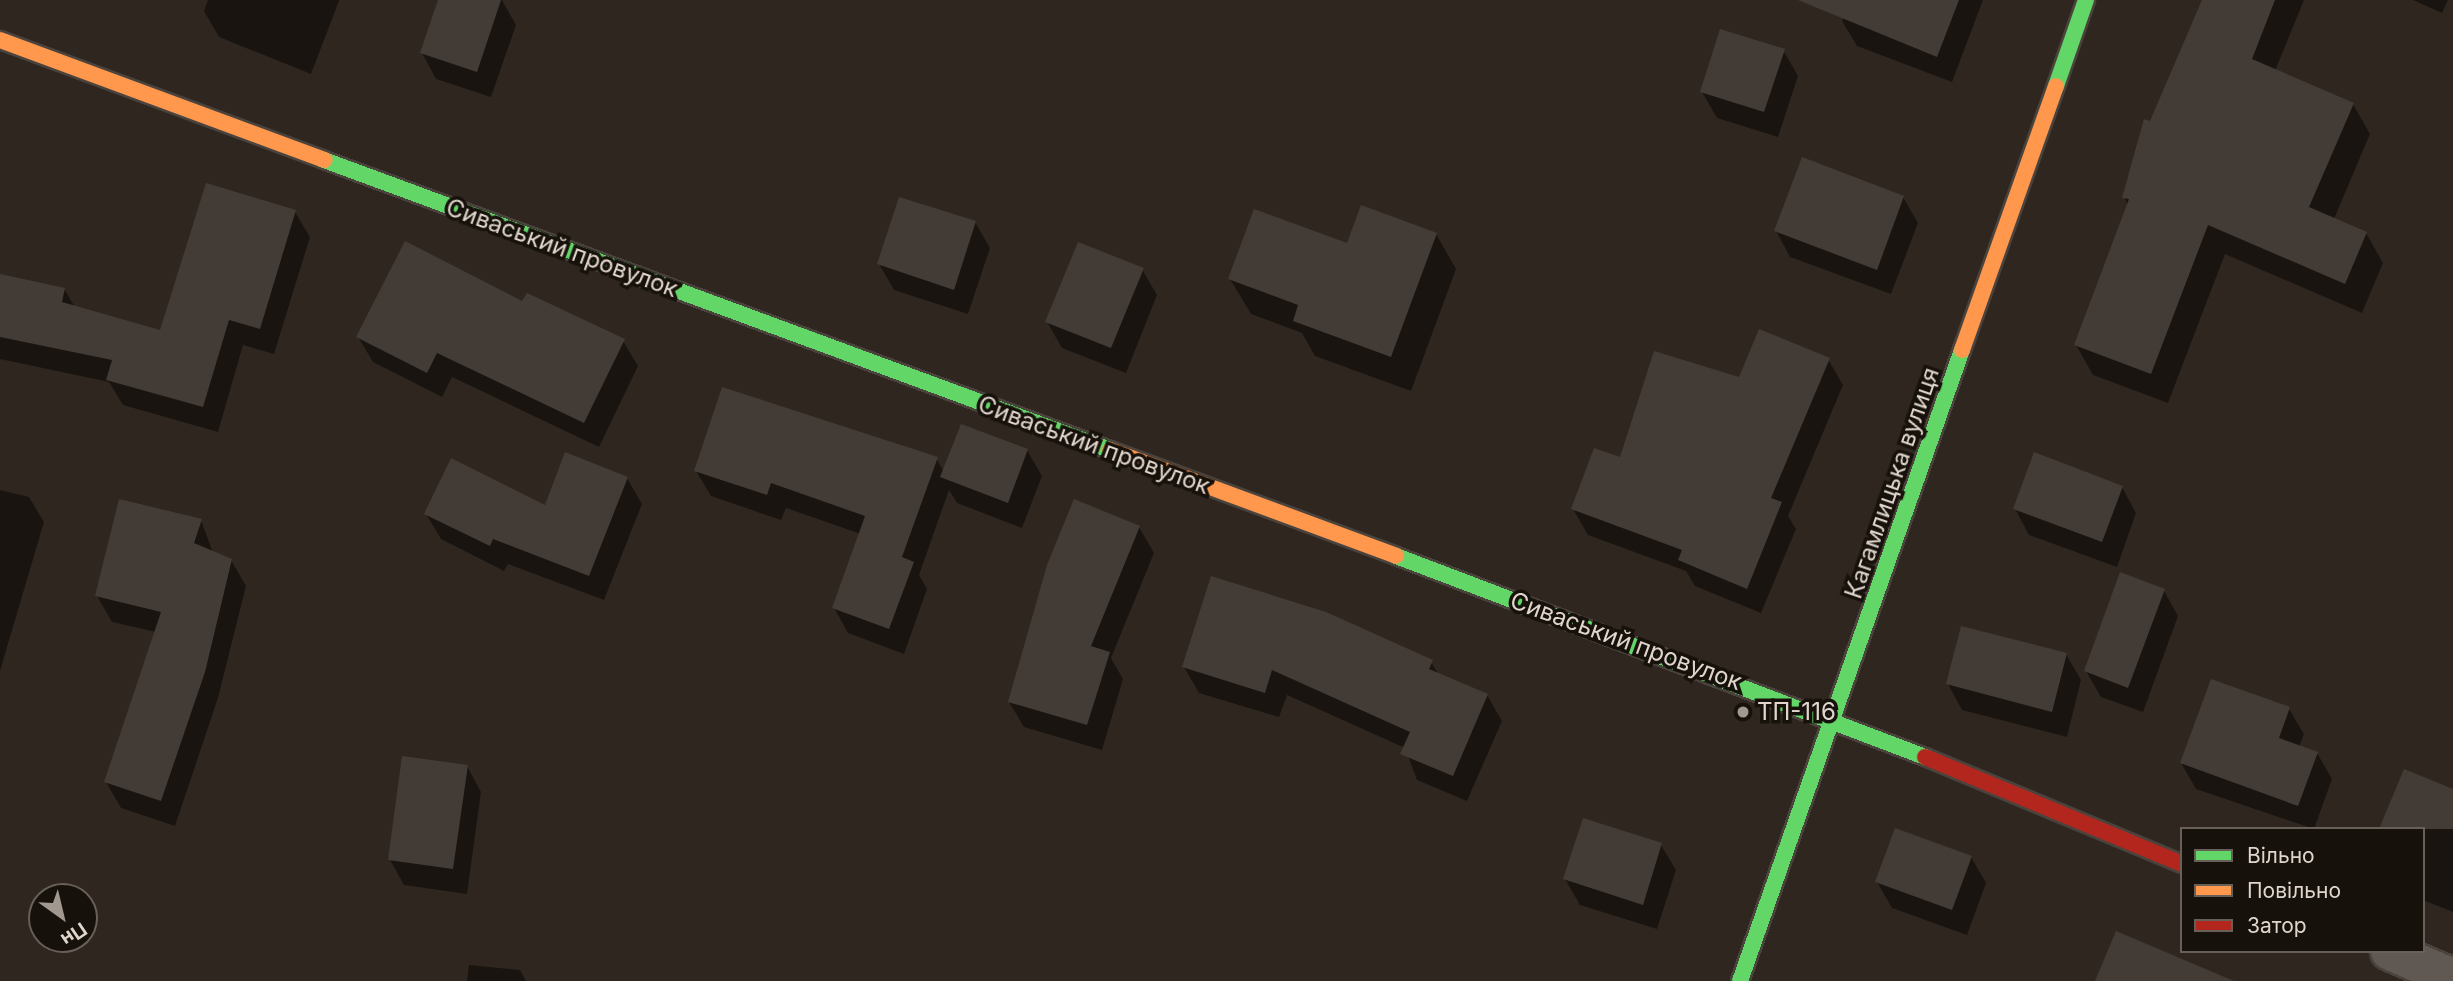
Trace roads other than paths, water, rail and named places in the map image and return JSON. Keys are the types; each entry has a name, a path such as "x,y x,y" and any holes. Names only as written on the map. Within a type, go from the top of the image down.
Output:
{"street":[{"name":"Кагамлицька вулиця","path":"1740,981 2087,0"},
{"name":"Сиваський провулок","path":"0,40 1833,718 2180,863"},
{"path":"2395,953 2453,978"}],"place":[{"name":"ТП-116","path":"1743,712"}]}
